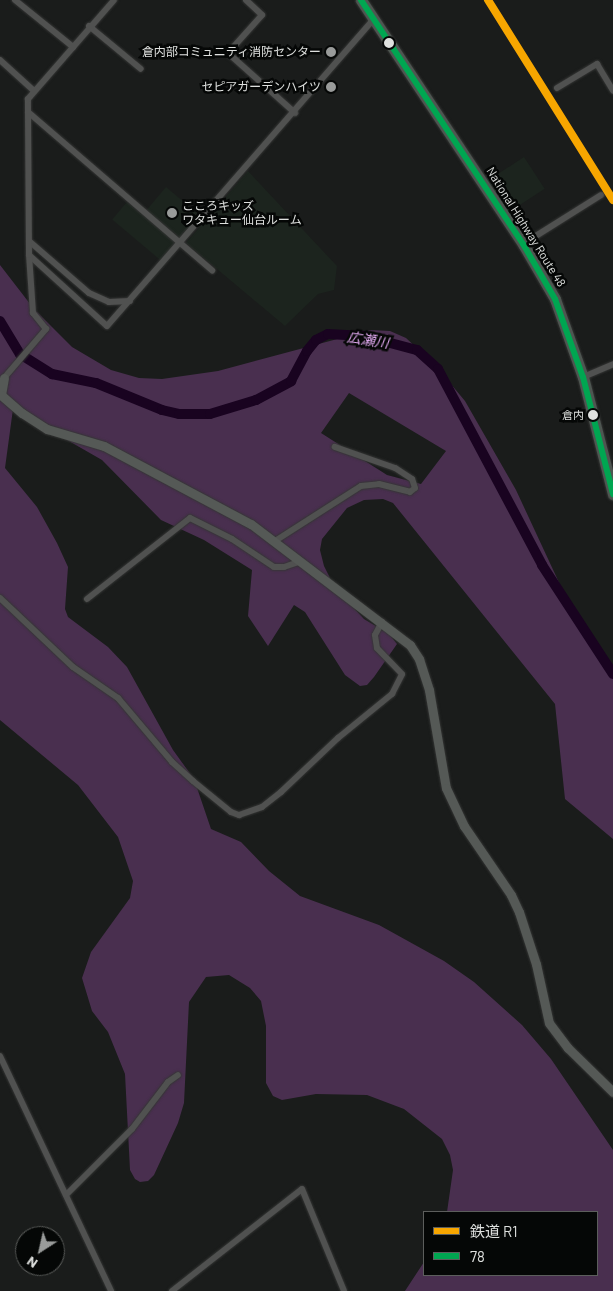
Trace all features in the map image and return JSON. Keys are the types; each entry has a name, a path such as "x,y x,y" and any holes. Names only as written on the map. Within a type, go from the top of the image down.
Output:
{"highway":[{"name":"National Highway Route 48","path":"361,0 376,18 523,244 555,299 583,377 613,494"}],"street":[{"path":"15,0 72,47"},
{"path":"114,0 33,90 28,99 29,255 33,313 45,326 41,338 4,378 3,398 34,422 48,429 104,446 224,508 275,541 410,644 420,659 430,690 446,788 464,826 519,912 536,964 549,1023 568,1048 609,1082 613,1092"},
{"path":"246,0 262,15 228,53 295,114"},
{"path":"29,255 107,326 295,114 376,18"},
{"path":"89,26 141,69"},
{"path":"0,60 33,90"},
{"path":"557,88 598,64 613,91"},
{"path":"28,112 212,270"},
{"path":"523,244 601,196"},
{"path":"29,241 89,293 109,302 130,301"},
{"path":"583,377 613,364"},
{"path":"275,541 362,486 379,484 410,492 415,488 412,479 395,468 335,447"},
{"path":"87,599 190,518 232,538 274,567 284,568 301,561"},
{"path":"0,598 73,667 118,698 172,762 231,812 239,815 262,807 275,797 338,738 392,694 402,681 402,674 377,648 376,635 382,622"},
{"path":"0,1056 111,1291"},
{"path":"66,1195 132,1129 168,1082 178,1075"},
{"path":"172,1291 302,1189 344,1291"}],"shaded area":[{"path":"524,157 545,189 508,213 487,181"},
{"path":"248,171 337,266 334,290 318,294 285,326 186,243"},
{"name":"こころキッズ ワタキュー仙台ルーム","path":"166,187 199,215 180,238 147,210"},
{"path":"127,202 176,243 161,261 112,220"},
{"path":"0,265 34,309 72,347 111,370 139,378 162,379 218,371 371,330 390,331 406,338 435,365 465,401 516,490 569,604 613,676 613,839 565,799 555,704 393,503 383,499 364,500 347,508 322,539 320,550 324,566 335,588 364,619 389,634 397,644 367,685 360,686 345,675 305,612 294,605 268,646 248,616 252,570 204,540 161,520 102,460 13,409 5,468 37,507 68,567 65,609 68,617 108,647 127,667 173,750 194,779 211,829 241,842 269,871 300,896 379,925 444,961 474,982 522,1025 551,1059 613,1150 613,1291 405,1291 423,1264 423,1276 598,1276 598,1211 447,1211 453,1170 450,1155 442,1139 404,1109 367,1095 316,1094 282,1100 273,1096 266,1083 266,1026 261,1001 250,988 229,975 206,977 189,1002 184,1103 178,1123 154,1175 148,1181 140,1182 135,1179 130,1170 125,1074 108,1032 92,1011 82,978 91,952 130,898 133,881 118,837 78,785 0,720","holes":["349,393 446,451 421,484 387,475 321,433"]}],"waterway":[{"name":"広瀬川","path":"0,321 20,354 52,374 96,383 162,410 179,414 210,414 256,400 291,381 307,351 316,340 328,334 364,336 417,350 438,369 542,565 613,674"}],"rail line":[{"name":"R1","path":"488,0 613,200"}],"transit line":[{"name":"78","path":"361,0 523,244 555,299 583,377 613,494"}],"place":[{"name":"倉内部コミュニティ消防センター","path":"331,52"},
{"name":"セピアガーデンハイツ","path":"331,87"},
{"name":"こころキッズ ワタキュー仙台ルーム","path":"172,213"},
{"name":"倉内","path":"593,415"}]}
